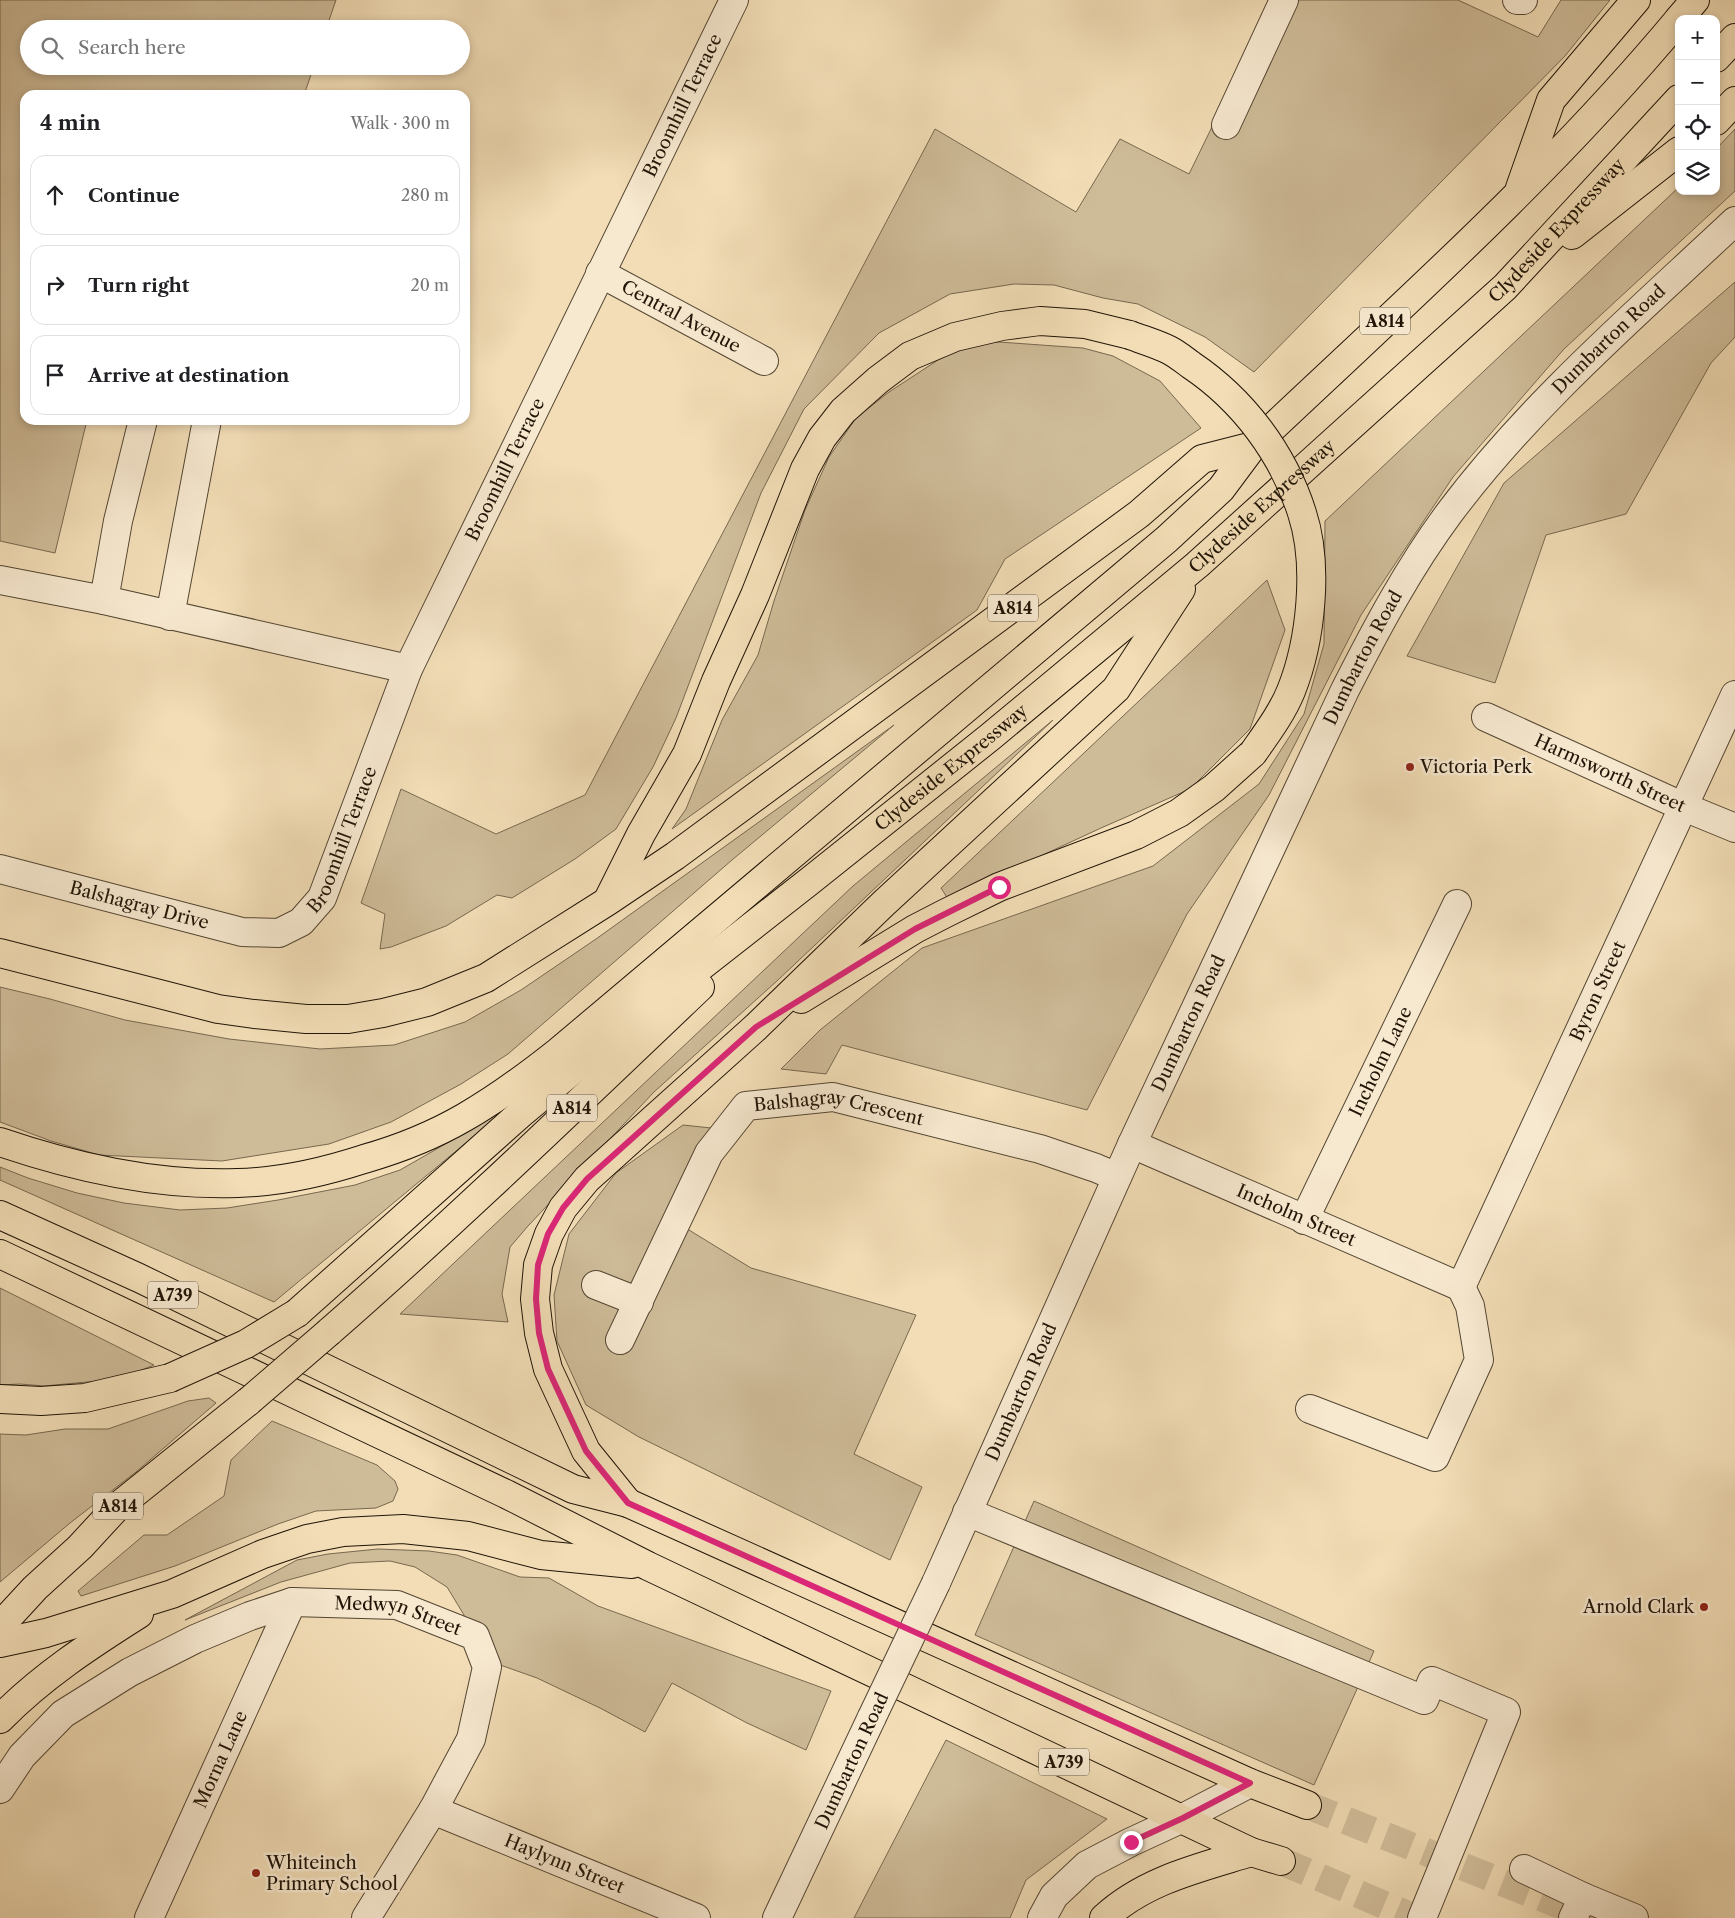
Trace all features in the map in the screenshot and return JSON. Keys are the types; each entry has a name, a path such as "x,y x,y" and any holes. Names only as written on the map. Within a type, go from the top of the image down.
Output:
{"main road":[{"path":"1517,196 1552,100 1636,0"},
{"name":"A814","path":"1682,15 1695,0"},
{"name":"A814","path":"0,953 218,1009 306,1019 348,1019 383,1013 427,1002 486,978 675,856 1132,520 1202,459 1253,446 1517,196 1648,56 1675,24"},
{"path":"1720,54 1735,38"},
{"path":"1720,117 1735,102"},
{"name":"Clydeside Expressway","path":"811,880 990,737 1197,565 1505,287 1675,103"},
{"path":"1505,287 1675,153"},
{"path":"608,901 641,834 687,754 716,681 755,595 805,469 822,438 843,411 878,380 910,356 955,337 1002,326 1040,321 1084,324 1130,335 1169,350 1210,378 1240,406 1267,441 1286,474 1303,514 1310,558 1310,605 1305,647 1291,692 1254,753 1214,788 1179,814 1136,835 999,887 946,913 915,929 756,1027"},
{"path":"0,1142 69,1164 108,1172 177,1182 238,1183 266,1181 342,1166 409,1144 464,1118 501,1095 558,1052 1167,539 1221,490 1253,446"},
{"path":"628,1503 586,1451 548,1369 539,1333 536,1299 538,1265 548,1234 563,1208 587,1179 756,1027 884,904 1116,688 1197,565"},
{"path":"0,1399 41,1401 85,1398 170,1378 246,1344 297,1313 519,1115 635,1018 811,880"},
{"name":"A814","path":"0,1626 35,1588 80,1547 116,1508 249,1400 388,1280 544,1135 811,880"},
{"name":"A739","path":"0,1215 139,1278 573,1489 628,1503 1250,1783 1307,1805"},
{"name":"A739","path":"0,1254 506,1494 648,1566 1183,1818 1251,1852 1281,1860"},
{"path":"0,1643 46,1633 172,1594 263,1554 307,1539 343,1532 403,1529 468,1536 541,1555 648,1566"},
{"path":"0,1719 17,1701 86,1648 172,1594"},
{"path":"1104,1918 1132,1896 1170,1877 1251,1852"}],"street":[{"name":"Broomhill Terrace","path":"278,933 301,922 322,898 408,669 734,0"},
{"path":"1226,125 1284,0"},
{"path":"1518,0 1523,0"},
{"name":"Dumbarton Road","path":"777,1918 936,1583 1117,1176 1344,690 1370,640 1450,512 1486,467 1568,376 1735,221"},
{"name":"Central Avenue","path":"600,273 764,361"},
{"path":"104,600 118,521 142,425"},
{"path":"170,616 206,425"},
{"path":"0,580 104,600 408,669"},
{"name":"Byron Street","path":"1461,1286 1735,695"},
{"name":"Harmsworth Street","path":"1486,717 1684,807 1735,828"},
{"name":"Balshagray Drive","path":"0,869 242,932 278,933"},
{"name":"Incholm Lane","path":"1304,1220 1457,904"},
{"name":"Balshagray Crescent","path":"620,1340 709,1153 746,1106 833,1098 1040,1149 1117,1176"},
{"name":"Incholm Street","path":"1132,1144 1304,1220 1461,1286"},
{"path":"596,1285 639,1302"},
{"path":"1310,1409 1435,1457 1479,1360 1470,1306 1461,1286"},
{"path":"967,1512 1424,1700 1432,1681 1506,1712 1422,1918"},
{"name":"Medwyn Street","path":"0,1789 22,1756 63,1714 130,1672 195,1639 250,1616 292,1602 397,1605 475,1636 487,1666 471,1739 433,1810 366,1918"},
{"name":"Morna Lane","path":"150,1918 292,1602"},
{"path":"1042,1918 1054,1896 1087,1865 1250,1783"},
{"name":"Haylynn Street","path":"433,1810 696,1918"},
{"path":"1524,1870 1578,1907 1634,1918"}],"shaded area":[{"path":"0,0 336,0 329,20 20,20 20,75 311,75 306,90 20,90 20,425 86,425 55,553 0,541"},
{"path":"1274,0 1458,0 1538,37 1561,0 1610,0 1565,56 1254,372 1205,337 1138,304 1103,298 1054,285 1014,284 950,294 879,333 804,409 761,493 676,718 653,767 616,829 575,859 512,898 497,895 446,926 391,947 380,949 385,914 361,903 401,789 496,834 585,795 935,129 1076,212 1120,139 1189,174"},
{"path":"1735,129 1735,191 1564,349 1453,477 1361,615 1269,795 1187,914 1087,1110 842,1045 826,1074 781,1069 820,1030 922,948 1153,866 1259,784 1304,714 1324,644 1325,521 1675,191 1675,195 1720,195 1720,145"},
{"path":"1735,282 1735,337 1711,363 1626,514 1546,535 1495,683 1407,656 1504,483"},
{"path":"999,342 1083,348 1113,356 1160,381 1201,428 1005,559 977,610 672,829 686,809 722,720 758,655 805,510 829,457 856,418 889,392 938,360 966,345"},
{"path":"1267,580 1285,630 1250,729 1190,789 948,899 941,888"},
{"path":"1053,720 778,980 654,1092 528,1226 510,1247 502,1294 508,1322 400,1314 853,886"},
{"path":"894,725 732,860 508,1054 461,1084 391,1122 329,1144 222,1161 99,1155 51,1141 0,1122 0,987 125,1020 229,1039 320,1049 394,1045 465,1022 521,990 596,939"},
{"path":"508,1108 274,1302 0,1180 0,1167 77,1193 124,1203 180,1210 227,1208 355,1185 400,1170"},
{"path":"683,1125 711,1128 671,1219 751,1268 916,1315 854,1454 922,1487 890,1560 639,1437 586,1405 557,1341 554,1295 569,1234 616,1173"},
{"path":"0,1288 154,1365 119,1379 44,1386 0,1385"},
{"path":"209,1398 216,1403 136,1472 70,1523 0,1582 0,1434 26,1435 65,1429 108,1429 188,1401"},
{"path":"272,1421 377,1465 395,1481 398,1489 393,1501 376,1508 316,1511 278,1524 175,1566 81,1596 78,1591 144,1535 167,1535 224,1496 231,1460"},
{"path":"1034,1501 1374,1651 1314,1785 975,1635"},
{"path":"378,1549 429,1551 457,1555 520,1577 549,1578 598,1606 831,1691 806,1750 747,1723 672,1683 645,1732 537,1678 469,1654 464,1615 447,1587 415,1567 390,1561 350,1563 281,1582 185,1620 297,1560 328,1554"},
{"path":"946,1740 1107,1819 1026,1880 1010,1918 854,1918"}],"tunnel":[{"path":"1307,1805 1593,1918"},
{"path":"1281,1861 1415,1918"}],"place":[{"name":"Victoria Perk","path":"1410,767"},
{"name":"Arnold Clark","path":"1704,1607"},
{"name":"Whiteinch Primary School","path":"256,1873"}],"route":[{"path":"999,887 915,929 756,1027 587,1179 563,1208 548,1234 538,1265 536,1299 539,1333 548,1369 586,1451 628,1503 1250,1783 1183,1818 1131,1842"}]}
